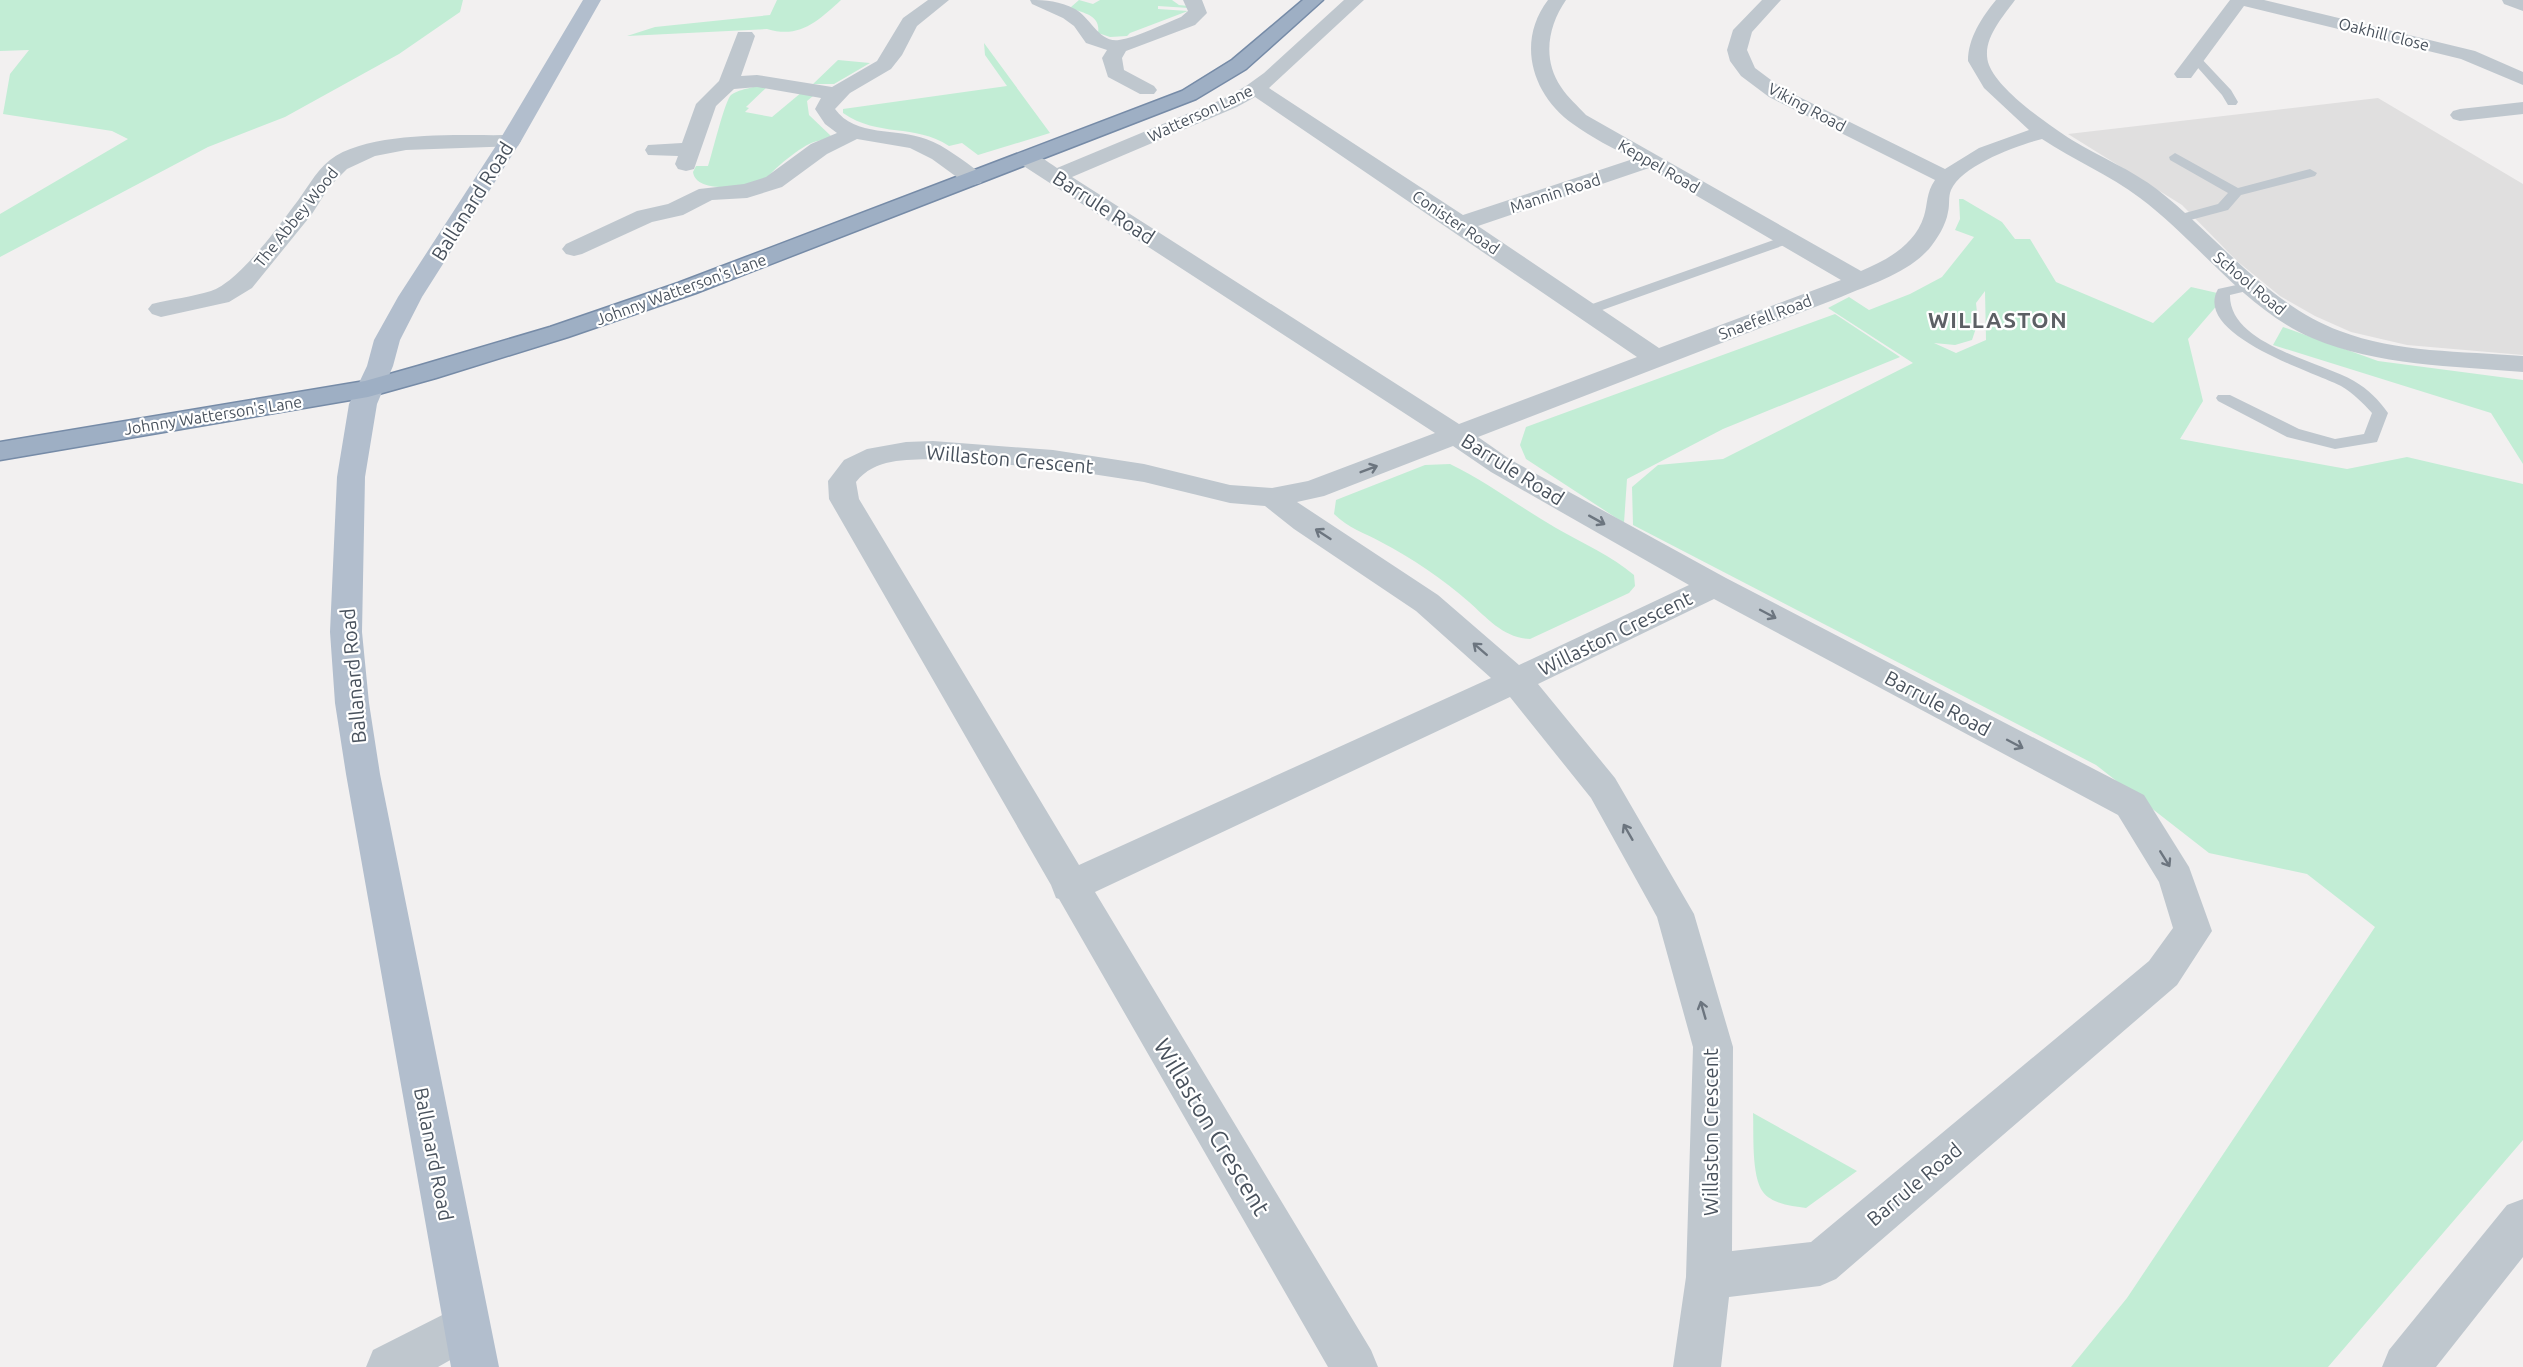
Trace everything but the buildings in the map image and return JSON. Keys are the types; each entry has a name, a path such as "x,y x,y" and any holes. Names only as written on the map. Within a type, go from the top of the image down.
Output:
{"highway":[{"name":"Johnny Watterson's Lane","path":"0,451 369,389 559,332 687,288 1027,158 1212,84 1252,56 1314,0"}],"main road":[{"name":"Ballanard Road","path":"471,1346 363,774 352,703 346,632 351,477 363,404 380,366 387,340 410,297 510,141 592,0"}],"street":[{"path":"940,0 909,23 896,50 883,66 835,94 828,101 825,109 828,115 843,127 855,132 917,142 973,178"},
{"path":"1055,3 1081,22 1094,39 1118,47 1188,21 1198,14 1196,4 1192,0"},
{"name":"Watterson Lane","path":"1056,176 1230,103 1253,90 1355,0"},
{"name":"Keppel Road","path":"1557,0 1541,26 1539,55 1550,87 1579,119 1858,280"},
{"name":"Viking Road","path":"1772,0 1743,30 1737,50 1748,72 1776,93 1947,178"},
{"path":"2006,0 1980,41 1978,62 1986,76 2019,112 2046,132"},
{"path":"2189,66 2240,0"},
{"name":"Oakhill Close","path":"2240,0 2452,51 2492,64 2523,79"},
{"path":"2511,0 2523,4"},
{"path":"707,194 689,188 684,179 688,161 706,104 728,83 745,36"},
{"path":"1118,47 1112,58 1115,73 1143,84"},
{"path":"728,83 757,81 835,94"},
{"name":"Conister Road","path":"1253,90 1263,93 1460,224 1656,358"},
{"path":"2460,115 2523,108"},
{"path":"574,249 645,216 675,210 707,194 747,191 774,182 819,149 855,132"},
{"path":"1947,178 1971,160 2034,134 2046,132"},
{"name":"School Road","path":"2046,132 2146,191 2268,302 2299,322 2344,341 2391,353 2523,364"},
{"name":"The Abbey Wood","path":"161,309 220,297 243,284 304,209 320,183 339,164 369,151 406,144 510,141"},
{"path":"656,150 688,161"},
{"name":"Barrule Road","path":"1027,158 1457,435 1501,466 1715,586 2131,805 2176,878 2193,931 2163,974 1820,1263 1709,1277"},
{"name":"Mannin Road","path":"1460,224 1649,161"},
{"name":"Snaefell Road","path":"1272,496 1314,489 1858,280 1908,255 1919,244 1932,228 1939,191 1947,178"},
{"path":"622,202 645,216"},
{"name":"Willaston Crescent","path":"1354,1367 844,499 842,481 854,466 878,456 906,451 966,451 1053,459 1144,473 1230,494 1272,496 1304,522 1427,603 1516,681 1603,788 1675,914 1713,1047 1709,1277"},
{"name":"Willaston Crescent","path":"1070,887 1516,681 1715,586"},
{"path":"2406,1367 2523,1221"},
{"path":"1697,1367 1709,1277"},
{"path":"390,1367 471,1346"}],"lane":[{"path":"2189,66 2227,93 2232,102"},
{"path":"2175,157 2236,192"},
{"path":"2179,219 2223,207 2236,192 2310,173"},
{"path":"1586,311 1788,239"},
{"path":"2224,398 2293,433 2335,444 2371,438 2380,413 2373,402 2361,391 2314,368 2269,352 2244,335 2224,311 2223,292 2250,286"}],"shaded area":[{"path":"2378,98 2523,184 2523,355 2407,345 2351,332 2315,316 2280,296 2237,261 2182,205 2068,134"}],"green space":[{"path":"0,0 463,0 460,12 399,54 285,117 208,147 0,257 0,214 128,139 112,131 3,114 10,74 29,50 0,51"},
{"path":"777,0 841,0 808,26 789,32 767,29 627,36 655,27 770,15"},
{"path":"1079,0 1093,4 1100,0 1172,0 1189,8 1158,6 1158,9 1188,11 1127,36 1110,37 1098,33 1097,23 1091,16 1072,9 1071,7"},
{"path":"984,43 1050,133 978,155 962,143 949,146 923,135 856,121 843,113 843,109 1007,86 985,55"},
{"path":"838,60 870,63 834,84 813,84"},
{"path":"753,87 767,87 746,107 749,108 745,112 772,117 802,92 813,96 807,101 809,115 831,136 809,144 780,165 766,180 759,183 737,187 704,184 696,179 693,172 696,166 708,166 728,99 736,92"},
{"path":"1959,199 1963,199 2002,222 2015,239 2030,239 2056,282 2153,323 2191,287 2226,295 2188,339 2203,401 2180,439 2347,469 2407,457 2523,484 2523,1140 2328,1367 2071,1367 2127,1298 2375,927 2307,874 2209,853 2096,765 1633,525 1632,487 1658,465 1723,459 1913,363 1828,308 1849,297 1869,310 1910,294 1942,277 1974,237 1955,230 1960,219","holes":["1985,291 1986,340 1956,353 1934,343 1955,345 1972,340 1978,322 1976,303"]},
{"path":"1835,314 1900,357 1723,429 1627,479 1624,523 1526,459 1520,445 1526,427"},
{"path":"2283,327 2378,361 2523,380 2523,464 2491,413 2273,345"},
{"path":"1450,464 1616,562 1634,575 1635,586 1629,593 1530,639 1521,638 1497,626 1427,569 1393,548 1351,527 1334,514 1336,500 1425,465"},
{"path":"1753,1113 1857,1171 1806,1208 1783,1204 1772,1199 1763,1192 1757,1176"}],"district":[{"name":"WILLASTON","path":"1998,319"}]}
